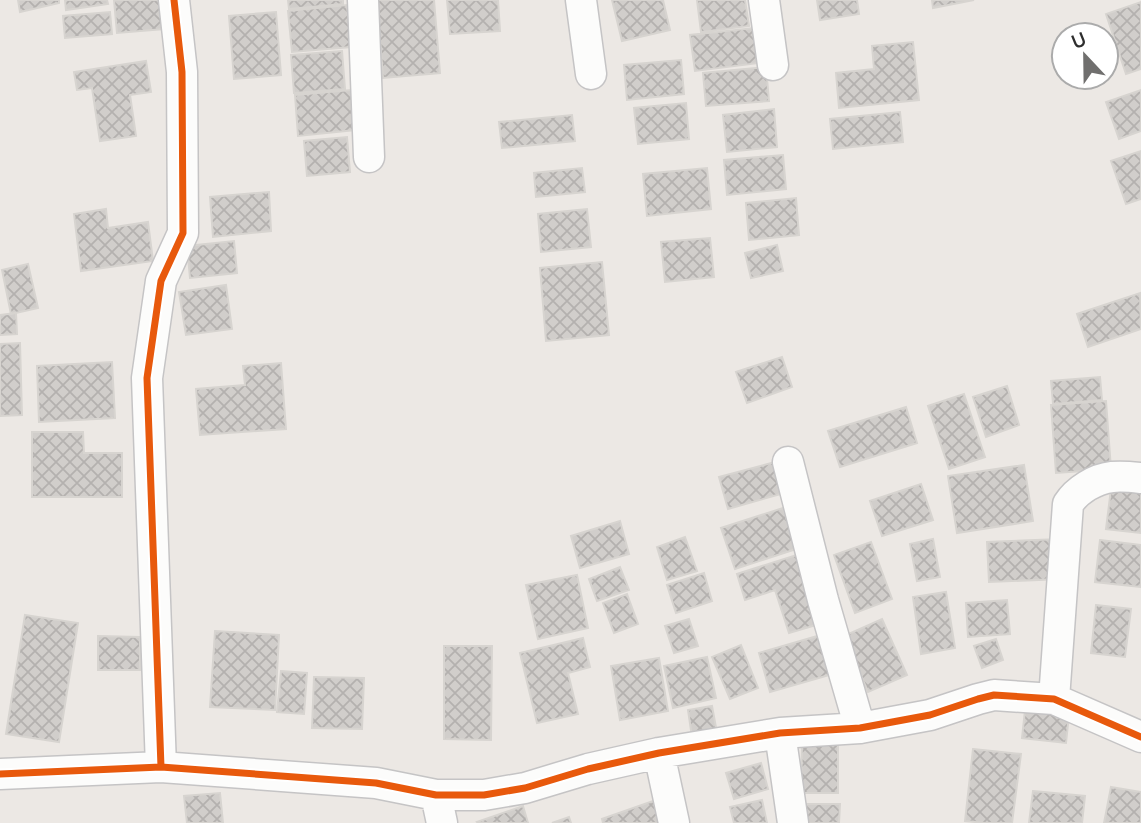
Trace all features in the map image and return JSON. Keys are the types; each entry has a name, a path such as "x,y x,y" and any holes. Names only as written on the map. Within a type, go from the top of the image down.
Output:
{"street":[{"path":"161,767 147,378 161,281 183,233 182,72 174,0"},
{"path":"363,0 369,157"},
{"path":"581,0 591,74"},
{"path":"764,0 773,65"},
{"path":"788,462 823,600 860,728"},
{"path":"1054,699 1068,504 1074,495 1099,481 1113,477 1141,478"},
{"path":"0,774 161,767 376,783 439,809 484,795 525,788 588,769 659,753 780,733 860,728 930,715 994,695 1054,699 1141,737"},
{"path":"780,733 793,823"},
{"path":"659,753 674,823"}],"building":[{"path":"18,0 59,0 59,3 20,12"},
{"path":"65,0 107,0 108,4 66,10"},
{"path":"114,0 161,0 164,29 117,33"},
{"path":"288,0 343,0 343,4 289,9"},
{"path":"377,0 434,0 440,73 383,78"},
{"path":"447,0 498,0 500,31 450,34"},
{"path":"612,0 663,0 670,30 622,41"},
{"path":"697,0 745,0 749,26 701,32"},
{"path":"817,0 857,0 859,14 820,20"},
{"path":"932,0 974,0 933,8"},
{"path":"1141,2 1141,69 1126,74 1120,56 1120,21 1108,21 1106,14"},
{"path":"347,5 351,47 292,52 288,11"},
{"path":"110,12 112,34 65,38 63,16"},
{"path":"276,12 281,75 234,79 229,16"},
{"path":"754,28 759,63 695,71 690,35"},
{"path":"913,42 919,100 839,108 836,73 874,69 872,46"},
{"path":"342,51 345,89 294,93 291,55"},
{"path":"681,60 684,94 627,100 624,65"},
{"path":"146,61 151,92 130,95 136,136 100,141 92,88 77,90 74,72"},
{"path":"766,67 769,101 706,106 703,73"},
{"path":"351,90 355,130 298,136 295,95"},
{"path":"1141,90 1141,131 1119,139 1106,102"},
{"path":"686,103 689,139 638,144 634,108"},
{"path":"774,109 777,147 727,152 723,115"},
{"path":"900,112 903,142 833,149 830,119"},
{"path":"572,115 575,141 502,148 499,122"},
{"path":"347,137 350,172 307,176 304,141"},
{"path":"1141,151 1141,199 1126,204 1111,161"},
{"path":"783,155 786,189 727,195 724,160"},
{"path":"582,168 585,192 536,197 534,173"},
{"path":"707,168 711,209 647,216 643,174"},
{"path":"269,192 271,231 213,237 210,197"},
{"path":"796,198 799,235 749,240 746,203"},
{"path":"106,209 108,228 148,222 153,261 81,271 74,214"},
{"path":"587,209 591,247 541,252 538,214"},
{"path":"710,238 714,277 665,282 661,242"},
{"path":"234,241 237,273 190,278 187,246"},
{"path":"777,245 783,271 751,278 745,253"},
{"path":"602,262 609,335 546,341 540,268"},
{"path":"28,264 38,308 11,314 2,270"},
{"path":"226,285 232,329 186,335 179,292"},
{"path":"1140,293 1141,329 1088,347 1077,314"},
{"path":"16,313 17,334 0,335 0,315"},
{"path":"20,343 22,415 0,416 0,344"},
{"path":"782,357 792,387 747,403 736,372"},
{"path":"112,362 115,418 39,422 37,366"},
{"path":"281,363 286,429 200,435 196,389 245,385 243,366"},
{"path":"1100,377 1102,400 1053,404 1051,381"},
{"path":"1007,386 1019,425 986,437 973,397"},
{"path":"964,394 985,457 949,469 928,406"},
{"path":"1106,401 1111,469 1056,473 1051,405"},
{"path":"906,407 917,443 840,467 828,431"},
{"path":"32,432 83,432 84,453 122,453 122,497 32,497"},
{"path":"775,462 784,493 728,509 719,477"},
{"path":"1024,465 1033,521 957,533 948,476"},
{"path":"1112,481 1141,484 1141,533 1106,529"},
{"path":"921,484 933,520 882,536 870,501"},
{"path":"783,508 796,549 735,569 721,528"},
{"path":"620,521 629,554 580,568 571,536"},
{"path":"685,537 697,571 667,580 657,547"},
{"path":"933,539 940,577 917,581 910,544"},
{"path":"1060,539 1061,579 989,582 987,542"},
{"path":"1100,540 1141,545 1141,587 1095,582"},
{"path":"871,542 892,599 855,613 834,555"},
{"path":"803,553 826,622 789,633 775,590 745,600 737,574"},
{"path":"620,567 629,590 597,601 589,579"},
{"path":"704,573 712,601 676,613 667,585"},
{"path":"577,575 588,628 538,639 526,585"},
{"path":"946,592 955,648 921,654 913,597"},
{"path":"627,594 638,624 614,633 603,603"},
{"path":"1007,600 1010,634 968,637 966,603"},
{"path":"1096,605 1131,609 1125,657 1091,653"},
{"path":"25,615 78,623 59,742 6,734"},
{"path":"689,619 698,646 674,653 665,626"},
{"path":"882,619 907,675 868,692 844,636"},
{"path":"215,631 279,635 275,710 210,707"},
{"path":"824,634 836,673 770,692 759,653"},
{"path":"98,636 140,637 140,670 98,670"},
{"path":"583,638 590,667 568,673 578,714 537,723 520,653"},
{"path":"996,639 1003,660 982,668 974,646"},
{"path":"741,645 758,688 730,699 712,657"},
{"path":"444,646 492,646 491,740 444,739"},
{"path":"707,657 716,698 673,708 664,666"},
{"path":"659,658 668,711 620,720 611,666"},
{"path":"281,671 307,673 304,714 277,712"},
{"path":"314,677 364,678 362,729 312,728"},
{"path":"712,706 717,733 692,737 688,710"},
{"path":"1025,710 1069,715 1066,743 1022,738"},
{"path":"802,742 838,742 838,793 801,793"},
{"path":"973,749 1021,754 1012,823 965,821"},
{"path":"761,763 768,789 734,799 726,773"},
{"path":"1111,787 1141,792 1141,823 1104,823"},
{"path":"1033,791 1085,796 1082,823 1029,823"},
{"path":"220,793 223,823 187,823 184,796"},
{"path":"762,800 767,823 734,823 730,807"},
{"path":"653,801 661,823 603,823 602,819"},
{"path":"802,804 840,804 839,823 801,823"},
{"path":"523,806 528,823 477,822"},
{"path":"569,817 571,823 552,823"}],"cycle path":[{"path":"161,767 147,378 161,281 183,233 182,72 174,0"},
{"path":"0,774 161,767 376,783 436,795 484,795 525,788 588,769 659,753 780,733 860,728 930,715 994,695 1054,699 1141,737"}]}
